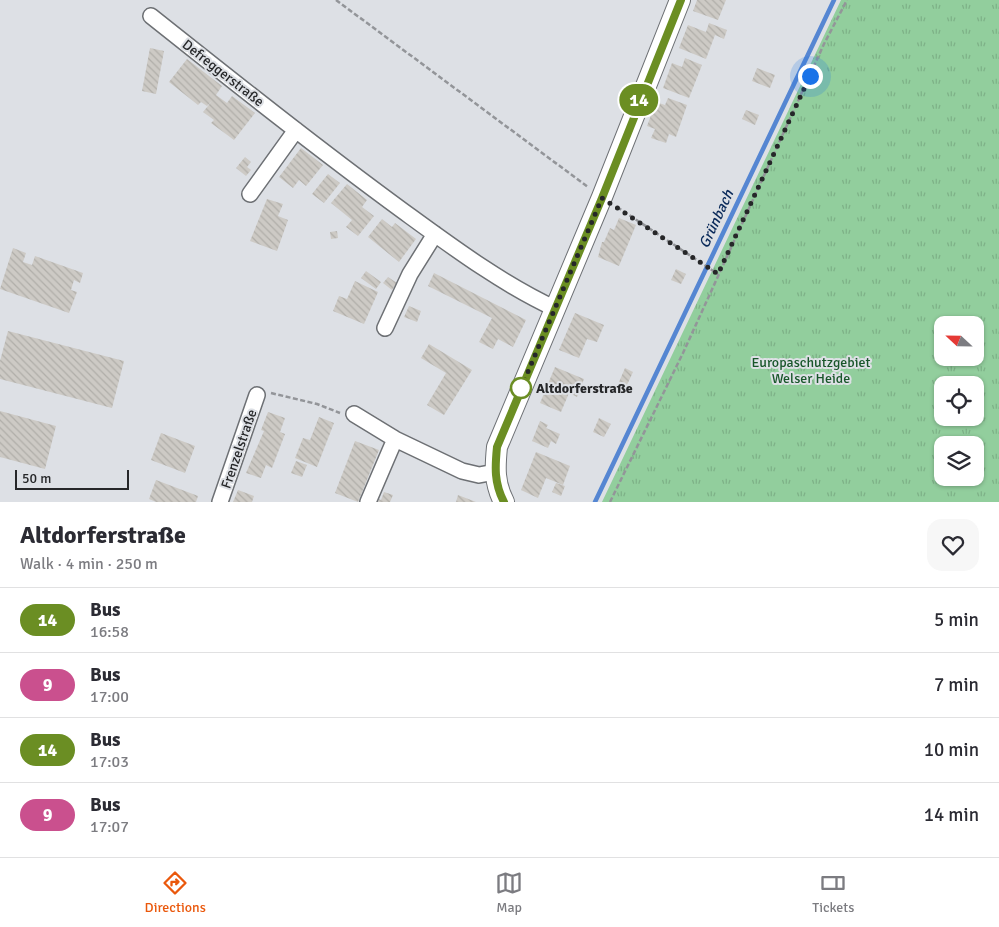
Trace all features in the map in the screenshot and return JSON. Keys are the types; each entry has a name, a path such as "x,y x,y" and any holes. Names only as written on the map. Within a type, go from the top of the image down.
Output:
{"street":[{"path":"504,502 498,491 495,472 497,447 602,198 680,0"},
{"name":"Defreggerstraße","path":"151,16 296,130 435,234 496,274 556,309"},
{"path":"250,194 296,130"},
{"path":"385,328 410,274 435,234"},
{"name":"Frenzelstraße","path":"220,502 257,395"},
{"path":"354,414 395,440 462,471 479,475 495,472"},
{"path":"368,502 395,440"}],"path":[{"path":"336,0 602,198 718,274"},
{"path":"610,502 682,353 824,44 847,0"},
{"path":"257,395 272,392 317,404 346,415 354,414"}],"green space":[{"name":"Europaschutzgebiet Welser Heide","path":"841,0 999,0 999,502 602,502"}],"building":[{"path":"697,0 726,0 718,20 693,11"},
{"path":"709,23 727,30 724,39 715,35 706,59 679,48 688,25 706,32"},
{"path":"150,48 164,51 156,94 142,91"},
{"path":"685,58 702,65 689,98 663,88 672,63 682,67"},
{"path":"187,59 222,86 216,95 227,103 232,96 255,113 234,140 211,123 214,120 203,112 212,101 207,106 201,102 198,105 169,82"},
{"path":"757,68 775,75 770,88 752,81"},
{"path":"668,98 687,105 676,137 669,134 666,143 651,138 655,129 647,126 656,102 665,105"},
{"path":"746,110 759,115 755,125 742,119"},
{"path":"301,148 323,165 306,186 299,180 293,188 279,177"},
{"path":"245,157 251,162 247,167 251,170 246,176 236,168"},
{"path":"328,174 340,183 324,203 312,194"},
{"path":"347,184 367,200 362,207 374,216 358,236 346,227 352,220 331,203"},
{"path":"267,199 283,204 278,216 288,220 277,251 250,241"},
{"path":"619,218 636,225 619,266 598,257 602,242 604,242 610,228 614,230"},
{"path":"382,219 392,227 395,223 416,239 399,262 368,237"},
{"path":"337,231 338,238 331,239 330,232"},
{"path":"13,248 26,253 23,262 32,265 35,256 83,273 80,283 74,280 71,290 77,292 69,313 0,289"},
{"path":"676,269 686,274 681,284 671,280"},
{"path":"366,271 381,282 376,289 361,278"},
{"path":"434,273 526,320 513,347 498,339 493,349 479,342 492,318 428,286"},
{"path":"388,277 397,283 392,290 383,283"},
{"path":"355,281 378,292 364,324 333,311 339,296 347,299"},
{"path":"409,306 421,311 417,322 404,317"},
{"path":"575,313 604,325 597,342 587,339 579,358 559,350"},
{"path":"8,331 124,361 112,408 0,379 0,361"},
{"path":"429,344 472,370 444,415 427,405 446,373 421,358"},
{"path":"555,367 584,379 577,397 569,393 561,412 540,403"},
{"path":"625,368 633,372 627,385 619,382"},
{"path":"0,411 56,426 45,469 0,457"},
{"path":"268,412 285,418 280,432 285,434 272,468 266,465 261,478 246,473 264,431 261,430"},
{"path":"319,417 334,423 317,467 295,458 303,438 310,440"},
{"path":"599,418 611,424 604,437 593,432"},
{"path":"540,421 548,425 546,428 560,434 556,444 551,441 548,448 532,441"},
{"path":"161,433 195,446 185,473 151,460"},
{"path":"355,441 379,450 358,502 335,493"},
{"path":"536,452 570,466 563,485 546,478 538,498 521,490"},
{"path":"296,461 307,465 302,477 291,473"},
{"path":"156,480 198,496 196,502 156,502 149,499"},
{"path":"556,483 565,486 561,496 552,492"},
{"path":"238,490 254,496 252,502 233,502"},
{"path":"384,492 393,495 390,502 378,502 379,499 381,500"},
{"path":"458,495 476,502 456,502"}],"waterway":[{"name":"Grünbach","path":"595,502 834,0"}],"bus line":[{"name":"14","path":"504,502 498,491 495,472 497,447 602,198 632,118 681,0"}],"place":[{"name":"Altdorferstraße","path":"521,388"}],"route":[{"path":"521,388 602,198 636,218 718,274 810,76"}]}
